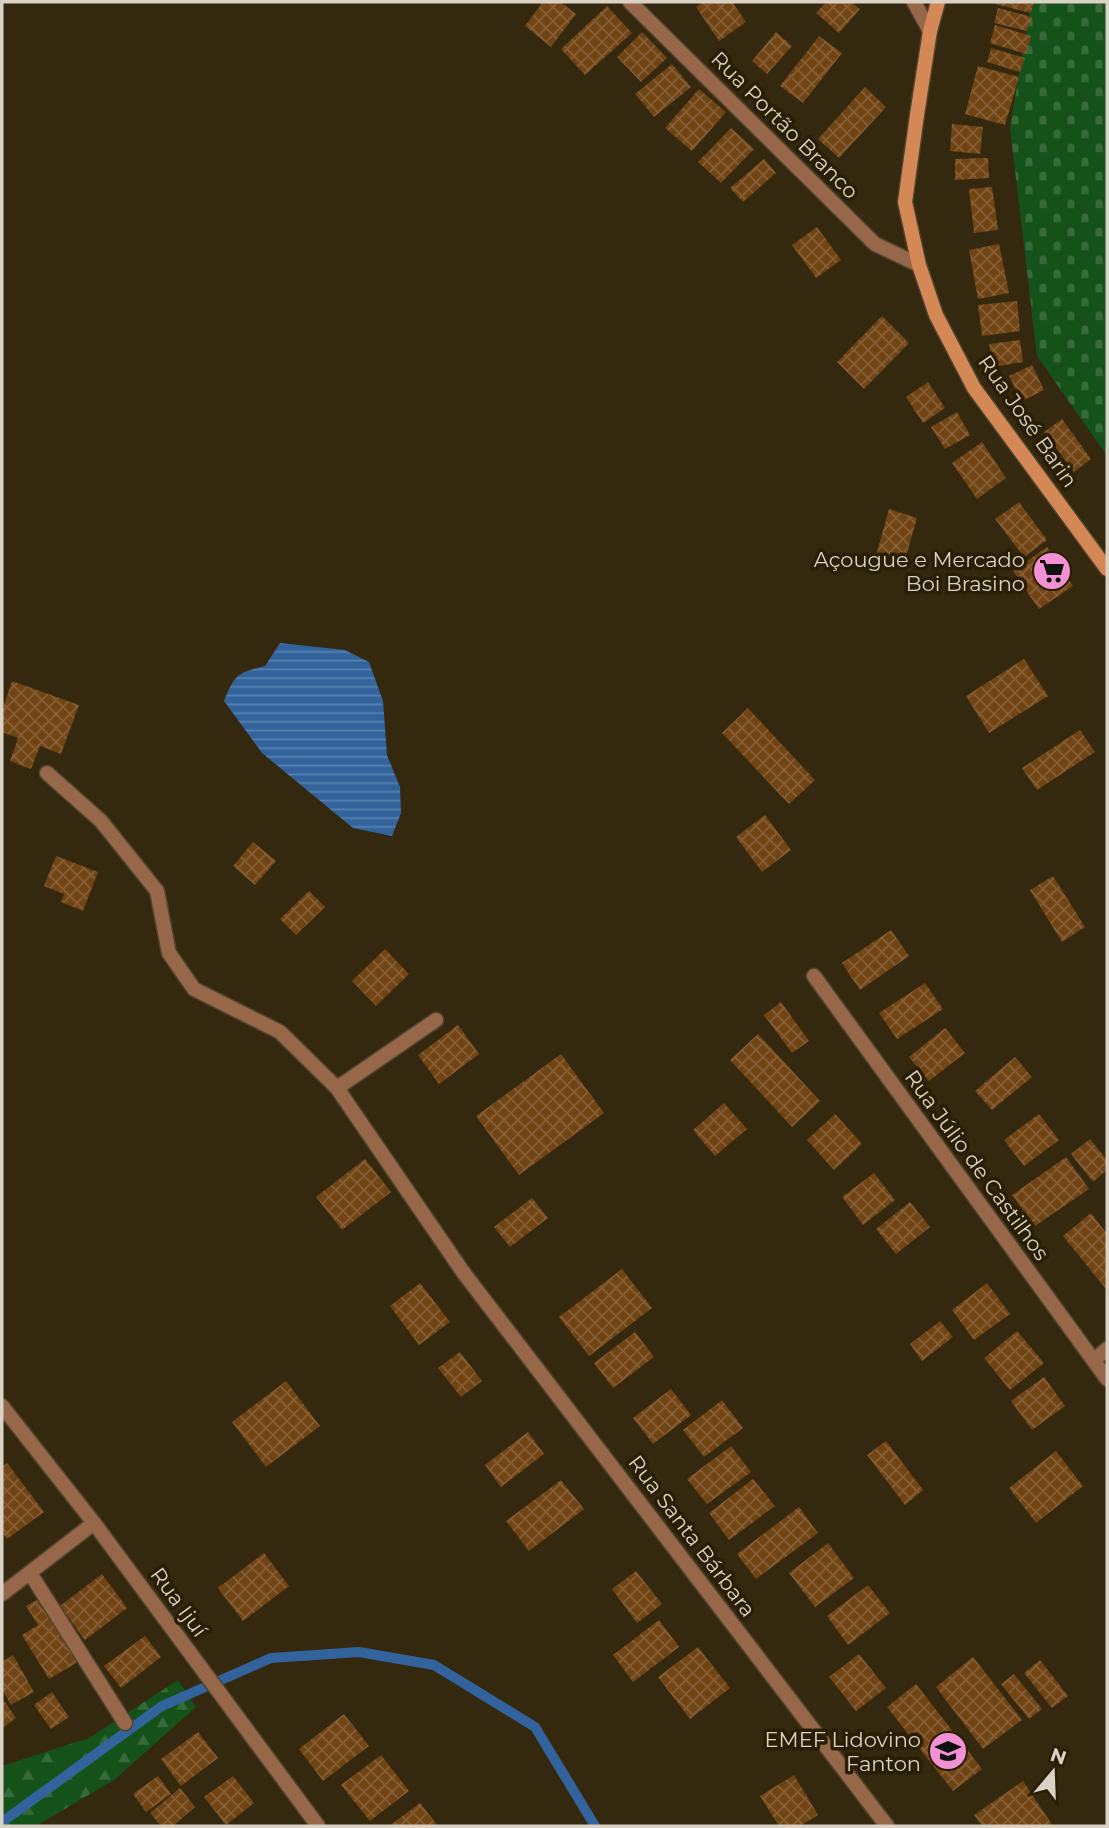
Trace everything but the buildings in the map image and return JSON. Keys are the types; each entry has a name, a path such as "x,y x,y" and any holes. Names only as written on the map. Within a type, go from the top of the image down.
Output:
{"main road":[{"name":"Rua José Barin","path":"938,2 930,31 905,202 919,265 936,315 974,388 1107,569"}],"street":[{"name":"Rua Portão Branco","path":"630,2 875,244 919,265"},
{"path":"914,2 930,31"},
{"name":"Rua Santa Bárbara","path":"47,773 101,821 157,891 169,953 194,989 280,1032 337,1088 463,1272 887,1826"},
{"name":"Rua Júlio de Castilhos","path":"814,976 1107,1379"},
{"path":"337,1088 436,1020"},
{"path":"1094,1360 1107,1349"},
{"name":"Rua Ijuí","path":"2,1406 94,1523 318,1826"},
{"path":"2,1594 94,1523"},
{"path":"30,1573 125,1723"}],"green space":[{"path":"1031,2 1107,2 1107,456 1037,356 1010,128"},
{"path":"178,1680 196,1707 114,1780 36,1826 2,1826 2,1766 89,1738"}],"water":[{"path":"280,643 345,650 369,662 383,701 387,755 400,787 401,813 392,836 353,828 262,753 224,701 234,680 243,673 265,666"}],"waterway":[{"path":"2,1822 162,1706 271,1658 359,1652 434,1665 535,1727 595,1826"}],"place":[{"name":"Açougue e Mercado Boi Brasino","path":"1052,571"},
{"name":"EMEF Lidovino Fanton","path":"948,1751"}]}
